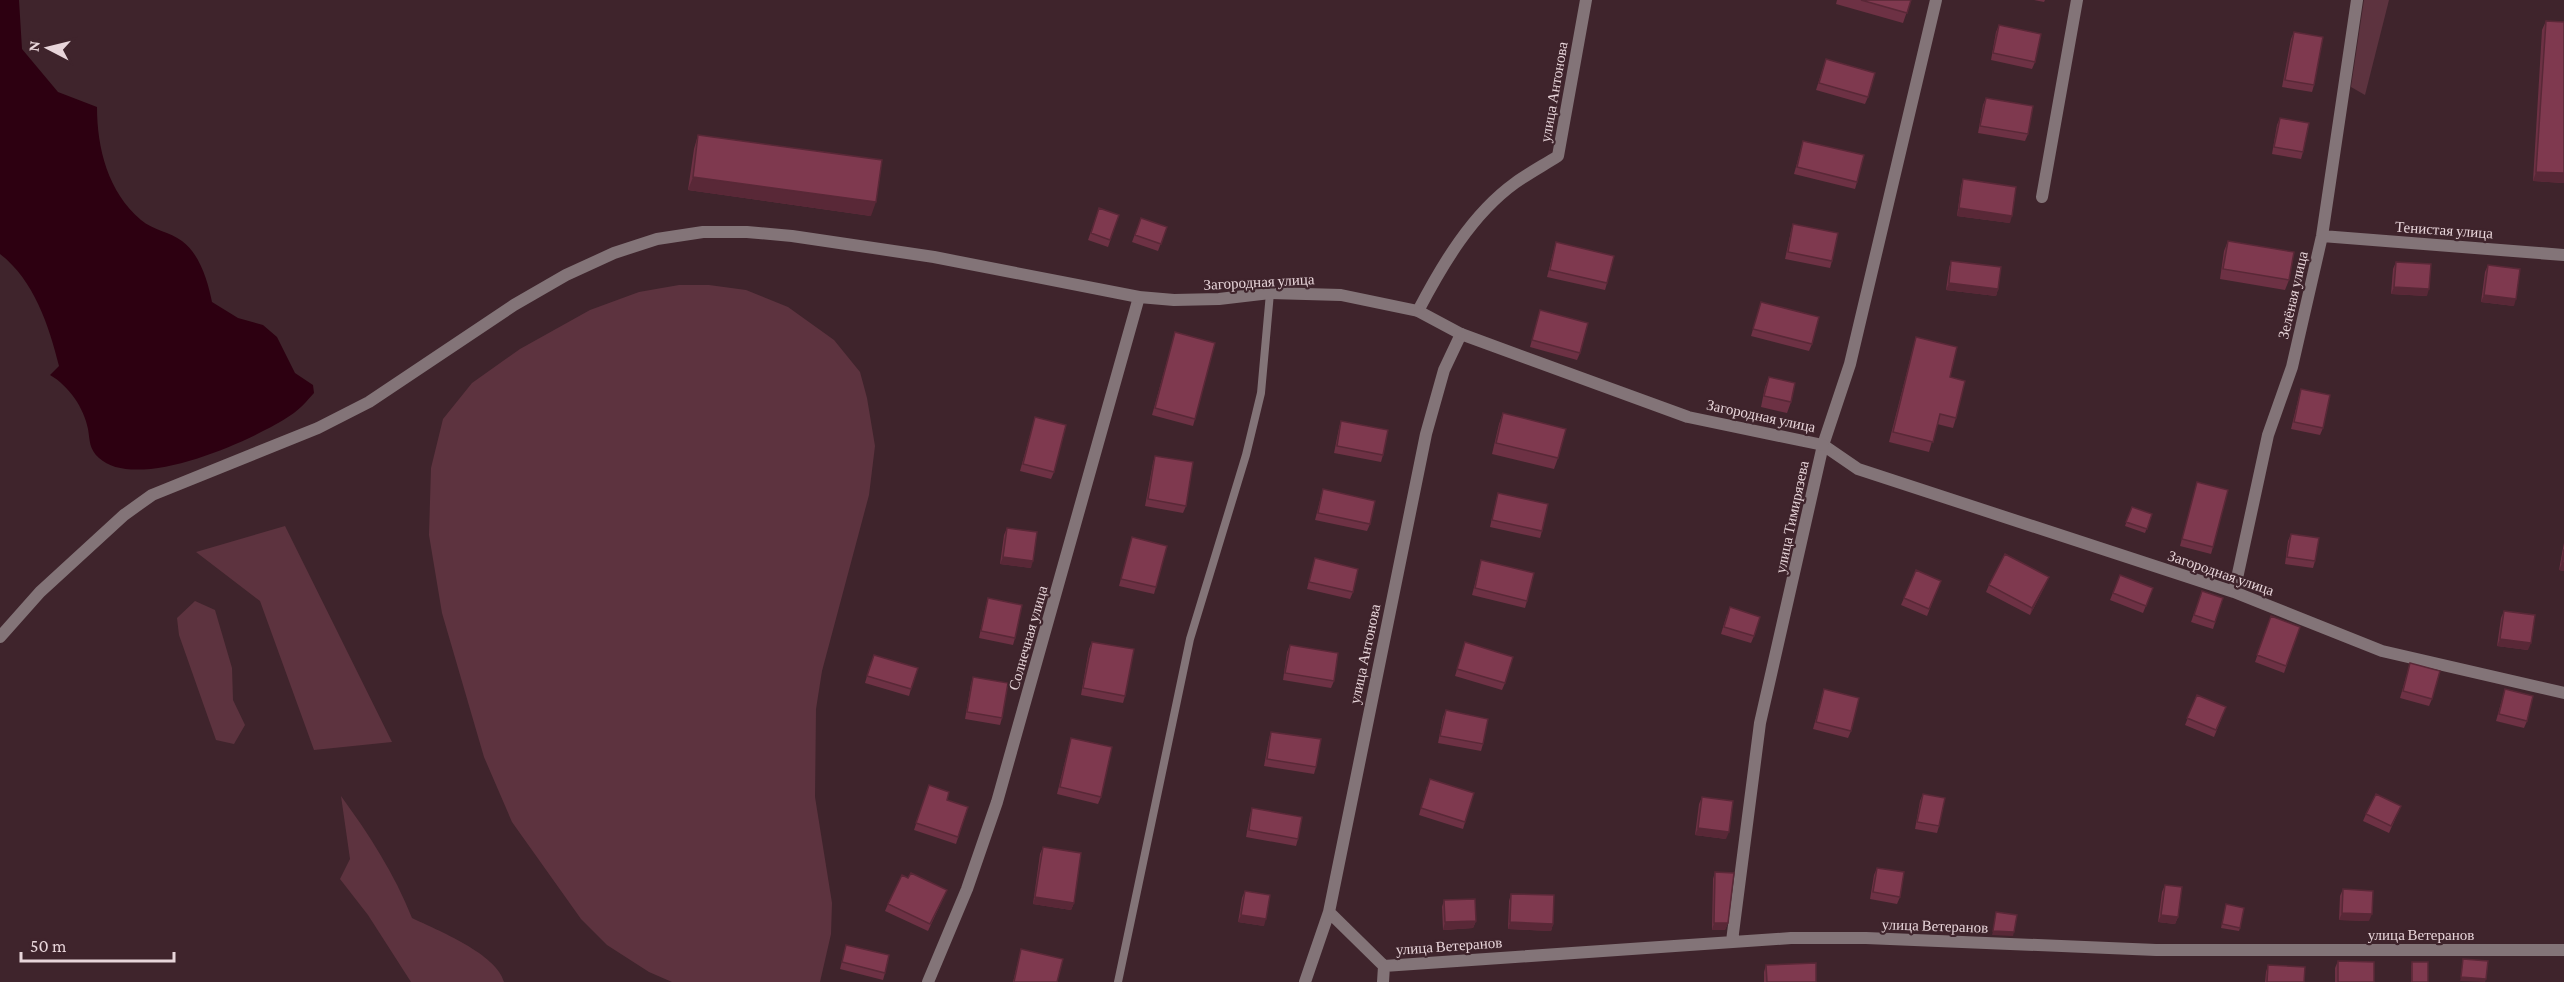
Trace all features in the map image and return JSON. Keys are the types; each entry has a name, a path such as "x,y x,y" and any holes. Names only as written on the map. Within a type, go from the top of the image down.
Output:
{"street":[{"name":"улица Антонова","path":"1418,311 1439,271 1480,216 1513,184 1558,156 1586,0"},
{"name":"улица Тимирязева","path":"1732,941 1760,723 1823,445 1850,364 1936,0"},
{"path":"2042,197 2077,0"},
{"name":"Зелёная улица","path":"2234,592 2268,435 2292,367 2322,236 2357,0"},
{"name":"Загородная улица","path":"0,637 40,592 124,515 152,495 318,428 359,407 414,373 514,305 566,275 614,253 657,239 703,232 747,232 934,257 1139,297 1174,300 1219,299 1270,293 1341,295 1418,311 1461,334 1688,417 1823,445 1858,469 2234,592 2382,651 2564,693"},
{"name":"Тенистая улица","path":"2322,236 2564,255"},
{"name":"Солнечная улица","path":"928,982 967,889 997,802 1139,297"},
{"name":"улица Антонова","path":"1305,982 1329,912 1426,434 1444,370 1461,334"},
{"name":"улица Ветеранов","path":"1329,912 1384,966 1732,941 1866,938 2156,950 2564,950"},
{"path":"1383,982 1384,966"}],"lane":[{"path":"1118,982 1190,639 1246,455 1261,393 1270,293"}],"shaded area":[{"path":"0,0 19,0 22,49 58,92 97,107 102,153 113,183 130,209 141,220 182,241 194,253 202,269 212,302 238,318 263,325 277,337 295,373 313,385 314,393 294,413 224,449 167,466 140,470 117,467 99,458 93,451 86,421 79,406 69,391 50,375 59,366 45,320 31,290 12,265 0,254"},
{"path":"2364,0 2389,0 2365,95 2351,87"},
{"path":"679,285 709,285 746,290 788,307 834,340 860,372 867,398 875,446 869,495 822,671 816,709 815,797 832,903 831,934 820,982 672,982 649,972 607,945 581,919 512,822 484,757 442,613 429,535 431,468 443,419 472,383 520,349 590,310 639,292"},
{"path":"285,526 392,742 314,750 260,601 196,552"},
{"path":"195,601 215,610 232,668 233,700 245,725 234,744 216,740 179,635 177,618"},
{"path":"341,796 381,855 412,918 450,936 478,953 499,972 504,982 411,982 368,915 340,879 350,859"}],"building":[{"path":"1861,0 1911,0 1907,13"},
{"path":"2546,21 2564,22 2564,173 2536,172"},
{"path":"1999,25 2041,34 2035,62 1993,53"},
{"path":"2294,32 2323,37 2314,85 2285,80"},
{"path":"1826,59 1875,73 1868,97 1819,83"},
{"path":"1986,98 2033,106 2028,134 1980,126"},
{"path":"2280,118 2309,123 2303,152 2274,147"},
{"path":"698,135 882,160 876,202 693,177"},
{"path":"1803,141 1864,155 1857,182 1797,167"},
{"path":"1963,179 2016,187 2012,216 1959,208"},
{"path":"1099,208 1119,215 1110,240 1091,233"},
{"path":"1141,218 1167,227 1161,244 1135,235"},
{"path":"1793,224 1838,233 1832,261 1788,252"},
{"path":"2228,241 2294,252 2289,280 2223,269"},
{"path":"1556,242 1614,256 1607,283 1550,270"},
{"path":"1951,261 2001,267 1998,289 1949,283"},
{"path":"2396,262 2431,264 2429,289 2394,287"},
{"path":"2488,265 2520,269 2516,299 2484,295"},
{"path":"1761,302 1819,317 1812,344 1753,329"},
{"path":"1540,310 1588,323 1580,353 1532,340"},
{"path":"1175,332 1215,343 1195,419 1155,408"},
{"path":"1916,337 1957,347 1950,377 1965,381 1956,418 1940,414 1933,442 1893,432"},
{"path":"1769,377 1795,383 1791,402 1764,396"},
{"path":"2301,389 2330,395 2323,428 2294,422"},
{"path":"1503,413 1566,429 1558,458 1496,443"},
{"path":"1035,417 1066,425 1054,472 1023,464"},
{"path":"1341,421 1388,430 1383,455 1337,446"},
{"path":"1155,456 1193,462 1186,506 1148,499"},
{"path":"2197,482 2228,490 2213,547 2182,539"},
{"path":"1323,489 1375,501 1370,524 1318,513"},
{"path":"1498,493 1548,504 1542,531 1492,520"},
{"path":"2132,507 2152,514 2147,529 2126,522"},
{"path":"1007,528 1037,532 1033,561 1003,557"},
{"path":"2291,534 2319,538 2315,561 2287,557"},
{"path":"1132,537 1167,546 1156,587 1121,579"},
{"path":"2005,554 2049,577 2032,608 1989,585"},
{"path":"1315,558 1358,569 1353,592 1309,582"},
{"path":"1481,560 1534,573 1527,601 1475,588"},
{"path":"1916,570 1941,581 1929,609 1904,598"},
{"path":"2120,575 2153,588 2146,606 2113,593"},
{"path":"2202,591 2223,598 2215,622 2194,615"},
{"path":"988,598 1022,605 1015,638 981,631"},
{"path":"1730,607 1760,617 1754,636 1724,627"},
{"path":"2504,611 2535,615 2531,643 2500,639"},
{"path":"2271,616 2300,627 2286,666 2257,655"},
{"path":"1092,642 1134,649 1125,696 1083,688"},
{"path":"1465,642 1513,657 1505,683 1457,669"},
{"path":"1290,645 1338,653 1334,681 1285,673"},
{"path":"874,655 918,668 911,689 867,676"},
{"path":"2410,663 2440,671 2432,699 2403,691"},
{"path":"973,677 1008,683 1002,718 967,712"},
{"path":"1824,689 1859,698 1851,731 1816,722"},
{"path":"2505,689 2533,696 2527,721 2499,714"},
{"path":"2197,695 2226,707 2216,730 2187,718"},
{"path":"1446,710 1488,719 1483,744 1440,736"},
{"path":"1271,732 1321,739 1316,767 1267,759"},
{"path":"1071,738 1112,747 1101,797 1060,787"},
{"path":"1430,779 1474,793 1465,822 1421,808"},
{"path":"929,785 949,792 947,800 968,807 958,837 916,823"},
{"path":"1923,794 1945,798 1939,826 1917,822"},
{"path":"2376,794 2401,806 2391,826 2366,814"},
{"path":"1702,797 1733,801 1729,832 1698,828"},
{"path":"1252,808 1302,817 1298,839 1249,830"},
{"path":"1043,847 1081,853 1074,903 1035,897"},
{"path":"1877,868 1904,872 1900,897 1873,892"},
{"path":"1715,872 1734,873 1728,923 1714,923"},
{"path":"911,873 947,890 930,924 888,904 902,875 908,878"},
{"path":"2165,885 2182,887 2178,917 2161,915"},
{"path":"2343,889 2373,891 2372,914 2342,913"},
{"path":"1245,891 1270,895 1266,919 1241,915"},
{"path":"1511,894 1554,895 1553,924 1510,922"},
{"path":"1475,899 1476,921 1445,922 1444,900"},
{"path":"2226,904 2244,908 2240,928 2222,924"},
{"path":"1996,912 2017,915 2014,932 1993,931"},
{"path":"846,945 889,955 885,973 842,962"},
{"path":"1021,949 1063,959 1057,982 1014,982"},
{"path":"2463,959 2488,961 2486,979 2461,977"},
{"path":"2338,961 2374,962 2374,982 2338,982"},
{"path":"2412,962 2428,962 2428,982 2412,982"},
{"path":"1816,963 1816,982 1767,982 1766,965"},
{"path":"2268,965 2305,967 2304,982 2267,982"}]}
